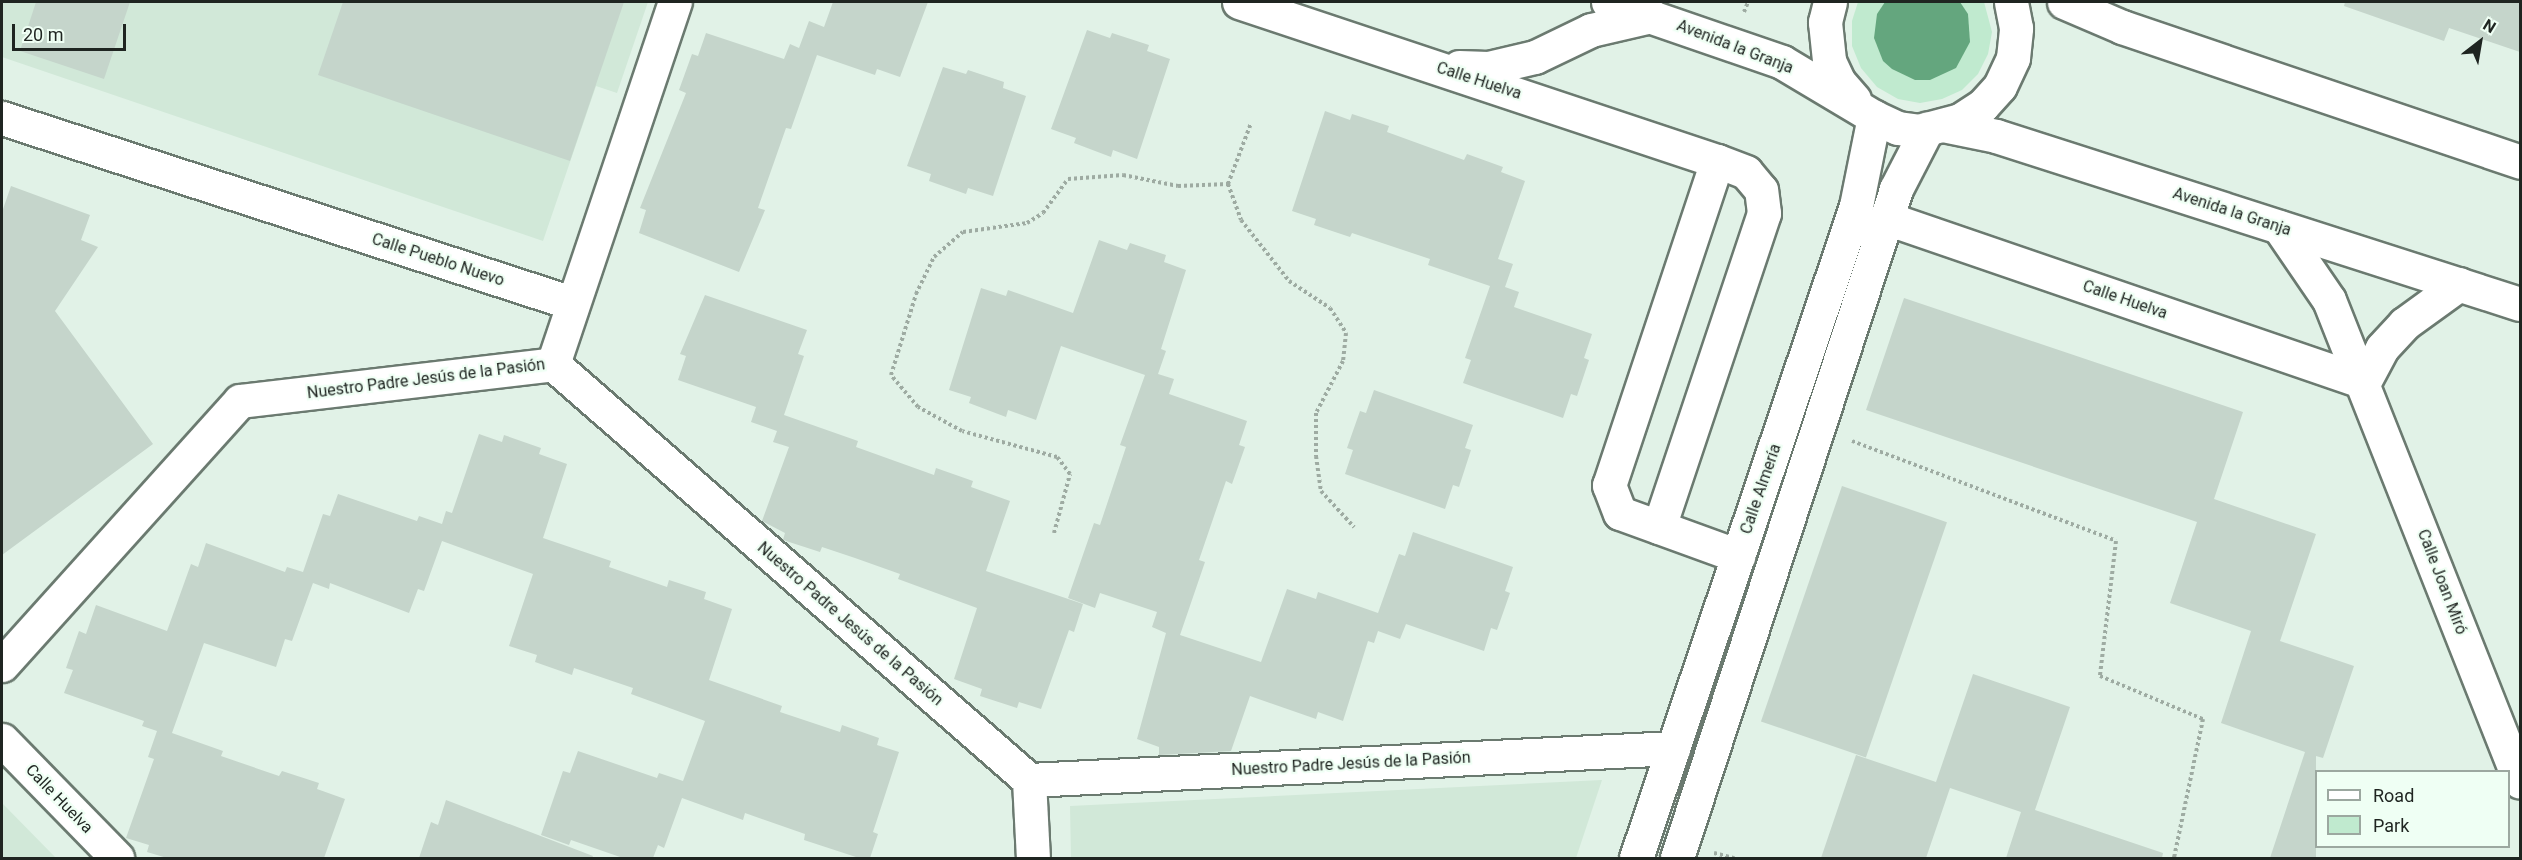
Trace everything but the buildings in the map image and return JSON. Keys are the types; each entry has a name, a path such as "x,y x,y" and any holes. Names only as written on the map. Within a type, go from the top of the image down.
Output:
{"street":[{"path":"553,364 675,2"},
{"name":"Calle Huelva","path":"1239,2 1717,161 1746,172 1761,190 1764,213 1659,527"},
{"name":"Avenida la Granja","path":"1608,2 1782,62 1898,128 1935,127 1996,136 2520,304"},
{"name":"Avenida la Granja","path":"1830,2 1825,22 1830,61 1839,82 1866,111"},
{"name":"Avenida la Granja","path":"1935,127 1983,105 2000,86 2013,58 2016,28 2011,2"},
{"path":"2064,2 2122,27 2520,162"},
{"path":"1436,67 1488,68 1535,57 1591,30 1651,16"},
{"name":"Calle Almería","path":"1636,858 1856,206 1866,111"},
{"name":"Calle Pueblo Nuevo","path":"2,118 572,303"},
{"name":"Calle Almería","path":"1677,858 1896,189 1935,127"},
{"path":"1717,161 1609,485 1620,513 1738,556"},
{"name":"Calle Huelva","path":"1886,218 2364,382"},
{"name":"Calle Joan Miró","path":"2279,227 2329,300 2364,382 2520,782"},
{"path":"2364,382 2382,348 2404,324 2459,284"},
{"name":"Nuestro Padre Jesús de la Pasión","path":"2,665 240,401 553,364 1029,780 1673,748"},
{"name":"Calle Huelva","path":"2,740 117,858"},
{"path":"1029,780 1033,858"}],"path":[{"path":"1251,123 1228,184 1241,220 1289,281 1330,308 1346,333 1343,361 1316,413 1316,456 1321,491 1354,527"},
{"path":"1054,533 1070,474 1057,457 962,431 918,407 891,375 916,294 934,257 963,232 1027,223 1043,213 1068,179 1123,175 1178,186 1228,184"},
{"path":"1818,428 2116,541 2100,676 2202,719 2174,858"}],"shaded area":[{"path":"2,2 648,2 617,93 596,86 543,241 2,57"},
{"path":"1885,2 1960,2 1968,14 1970,42 1956,68 1930,80 1915,80 1892,69 1883,61 1874,38 1877,14"},
{"path":"1602,780 1576,858 1071,858 1070,806"},
{"path":"2,803 56,858 2,858"}],"green space":[{"path":"1858,2 1984,2 1992,32 1988,54 1978,74 1962,90 1942,99 1920,103 1898,99 1877,87 1861,68 1852,46 1852,21"}]}
